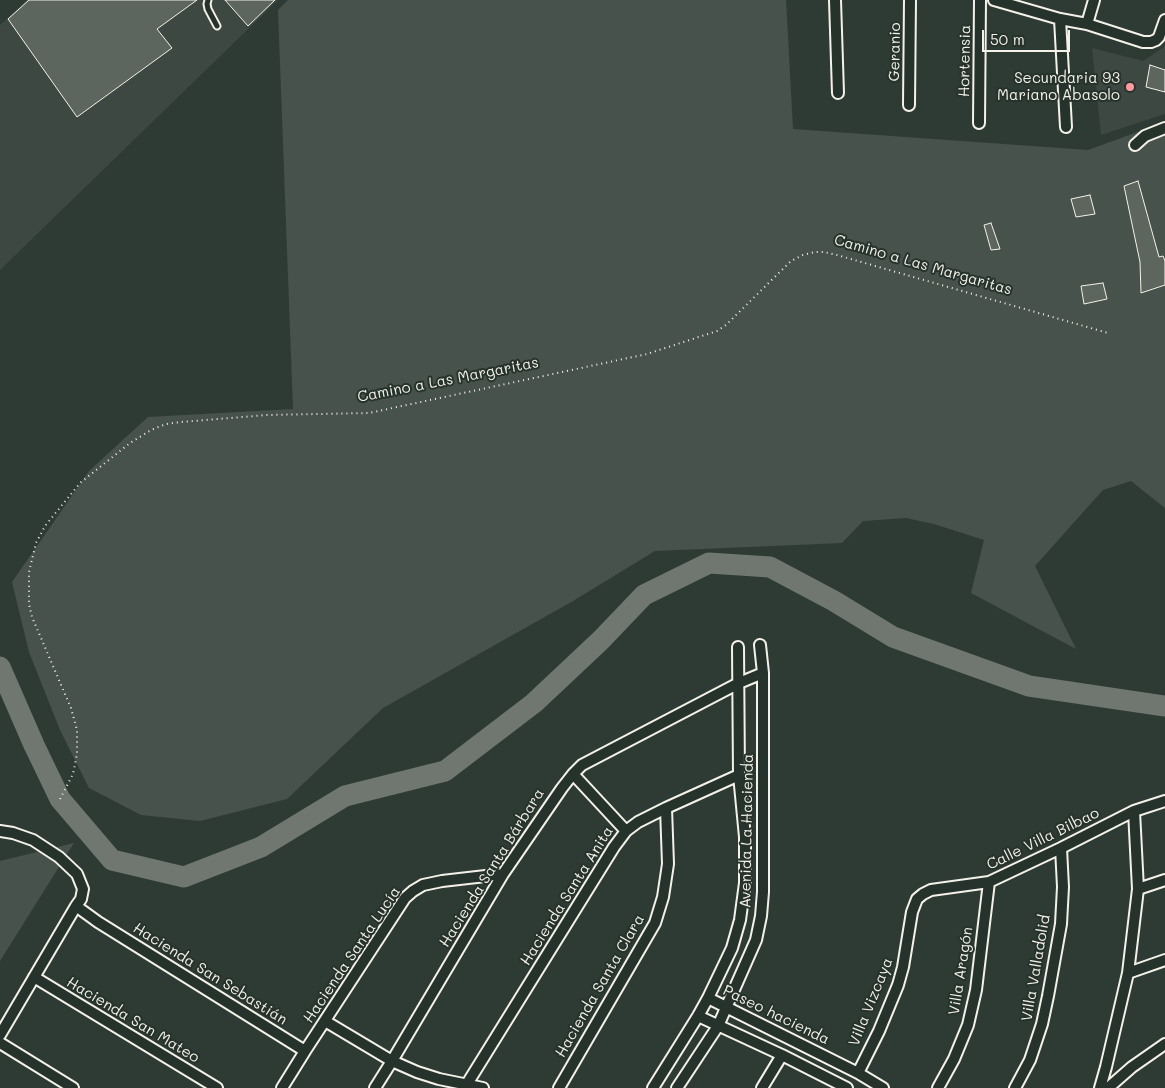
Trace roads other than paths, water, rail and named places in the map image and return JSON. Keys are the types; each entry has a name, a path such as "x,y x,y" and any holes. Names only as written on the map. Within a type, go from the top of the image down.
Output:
{"street":[{"path":"835,0 838,93"},
{"name":"Geranio","path":"909,105 910,0"},
{"name":"Hortensia","path":"979,123 980,0"},
{"path":"994,0 1016,3 1060,19 1087,24 1143,42 1156,40 1159,37 1165,20"},
{"path":"1087,24 1094,0"},
{"path":"1060,19 1066,127"},
{"path":"1135,145 1145,136 1165,128"},
{"name":"Avenida La Hacienda","path":"678,1088 718,1026 756,940 761,916 763,892 762,673 760,645"},
{"name":"Avenida La Hacienda","path":"653,1088 708,998 732,948 740,920 745,883 745,838 739,774 738,647"},
{"name":"Hacienda Santa Bárbara","path":"374,1088 503,874 573,774 582,765 739,682 762,673"},
{"path":"573,774 626,831"},
{"name":"Hacienda Santa Anita","path":"467,1084 626,831 638,822 739,774"},
{"name":"Calle Villa Bilbao","path":"931,890 989,882 1134,811 1165,801"},
{"name":"Hacienda Santa Clara","path":"559,1088 655,923 664,896 668,864 666,808"},
{"path":"1100,1088 1128,973 1138,889 1134,811"},
{"path":"0,831 34,840 59,857 77,874 83,889 81,899 0,1035"},
{"name":"Villa Valladolid","path":"1015,1088 1030,1060 1042,1024 1048,996 1061,924 1064,887 1061,848"},
{"name":"Hacienda Santa Lucía","path":"282,1088 405,898 412,891 423,885 442,881 503,874"},
{"path":"1138,889 1165,880"},
{"name":"Villa Aragón","path":"938,1088 954,1059 968,1025 976,990 989,882"},
{"name":"Villa Vizcaya","path":"858,1073 879,1031 901,976 914,906 922,894 931,890"},
{"name":"Hacienda San Sebastián","path":"76,906 98,922 305,1051"},
{"path":"1128,973 1165,960"},
{"name":"Hacienda San Mateo","path":"34,977 217,1088"},
{"name":"Paseo hacienda","path":"708,998 858,1073 883,1088"},
{"path":"698,1016 782,1054 847,1088"},
{"path":"325,1021 392,1061 417,1072 439,1079 483,1088"},
{"path":"0,1042 73,1088"},
{"path":"1108,1088 1132,1067 1165,1044"},
{"path":"762,1088 782,1054"}],"lane":[{"path":"208,0 208,8 217,26"}],"waterway":[{"path":"0,667 60,799 112,860 184,877 261,847 345,796 445,771 534,703 601,640 644,595 709,563 770,567 834,601 893,637 1029,686 1165,706"}],"place":[{"name":"Secundaria 93 Mariano Abasolo","path":"1130,87"}]}
